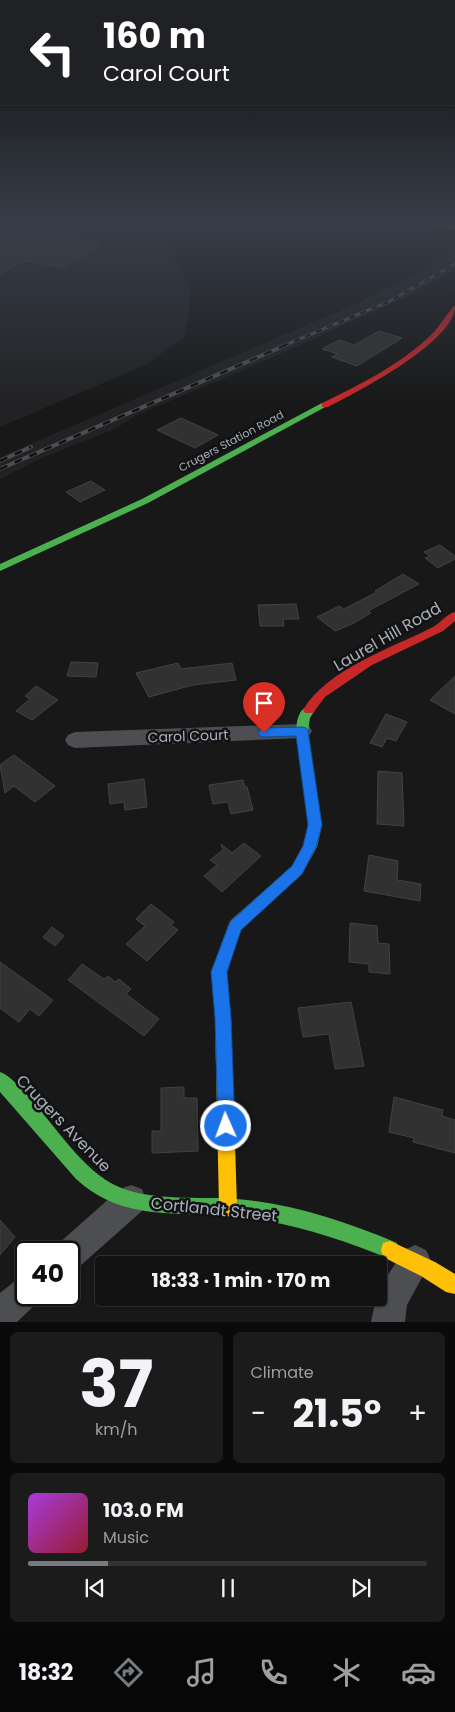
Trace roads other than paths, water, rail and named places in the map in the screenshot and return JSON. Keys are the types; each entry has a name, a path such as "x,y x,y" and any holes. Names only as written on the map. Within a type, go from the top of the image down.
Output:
{"street":[{"name":"Crugers Station Road","path":"0,568 97,524 200,473 382,373 416,350 434,334 455,308"},
{"name":"Laurel Hill Road","path":"228,1207 223,1018 219,972 235,926 297,870 310,847 315,825 302,731 304,717 320,694 368,662 439,628 455,615"},
{"name":"Carol Court","path":"75,740 302,731"},
{"name":"Crugers Avenue","path":"0,1080 31,1112 58,1145 94,1181 131,1200"},
{"name":"Cortlandt Street","path":"80,1245 131,1200 162,1204 228,1207 263,1212 328,1227 371,1242 415,1261 454,1285"},
{"path":"388,1322 391,1301 415,1261"},
{"path":"0,1314 15,1301"}],"railway":[{"path":"283,346 390,301 420,284"},
{"path":"0,469 286,345"},
{"path":"0,461 31,447"}]}
